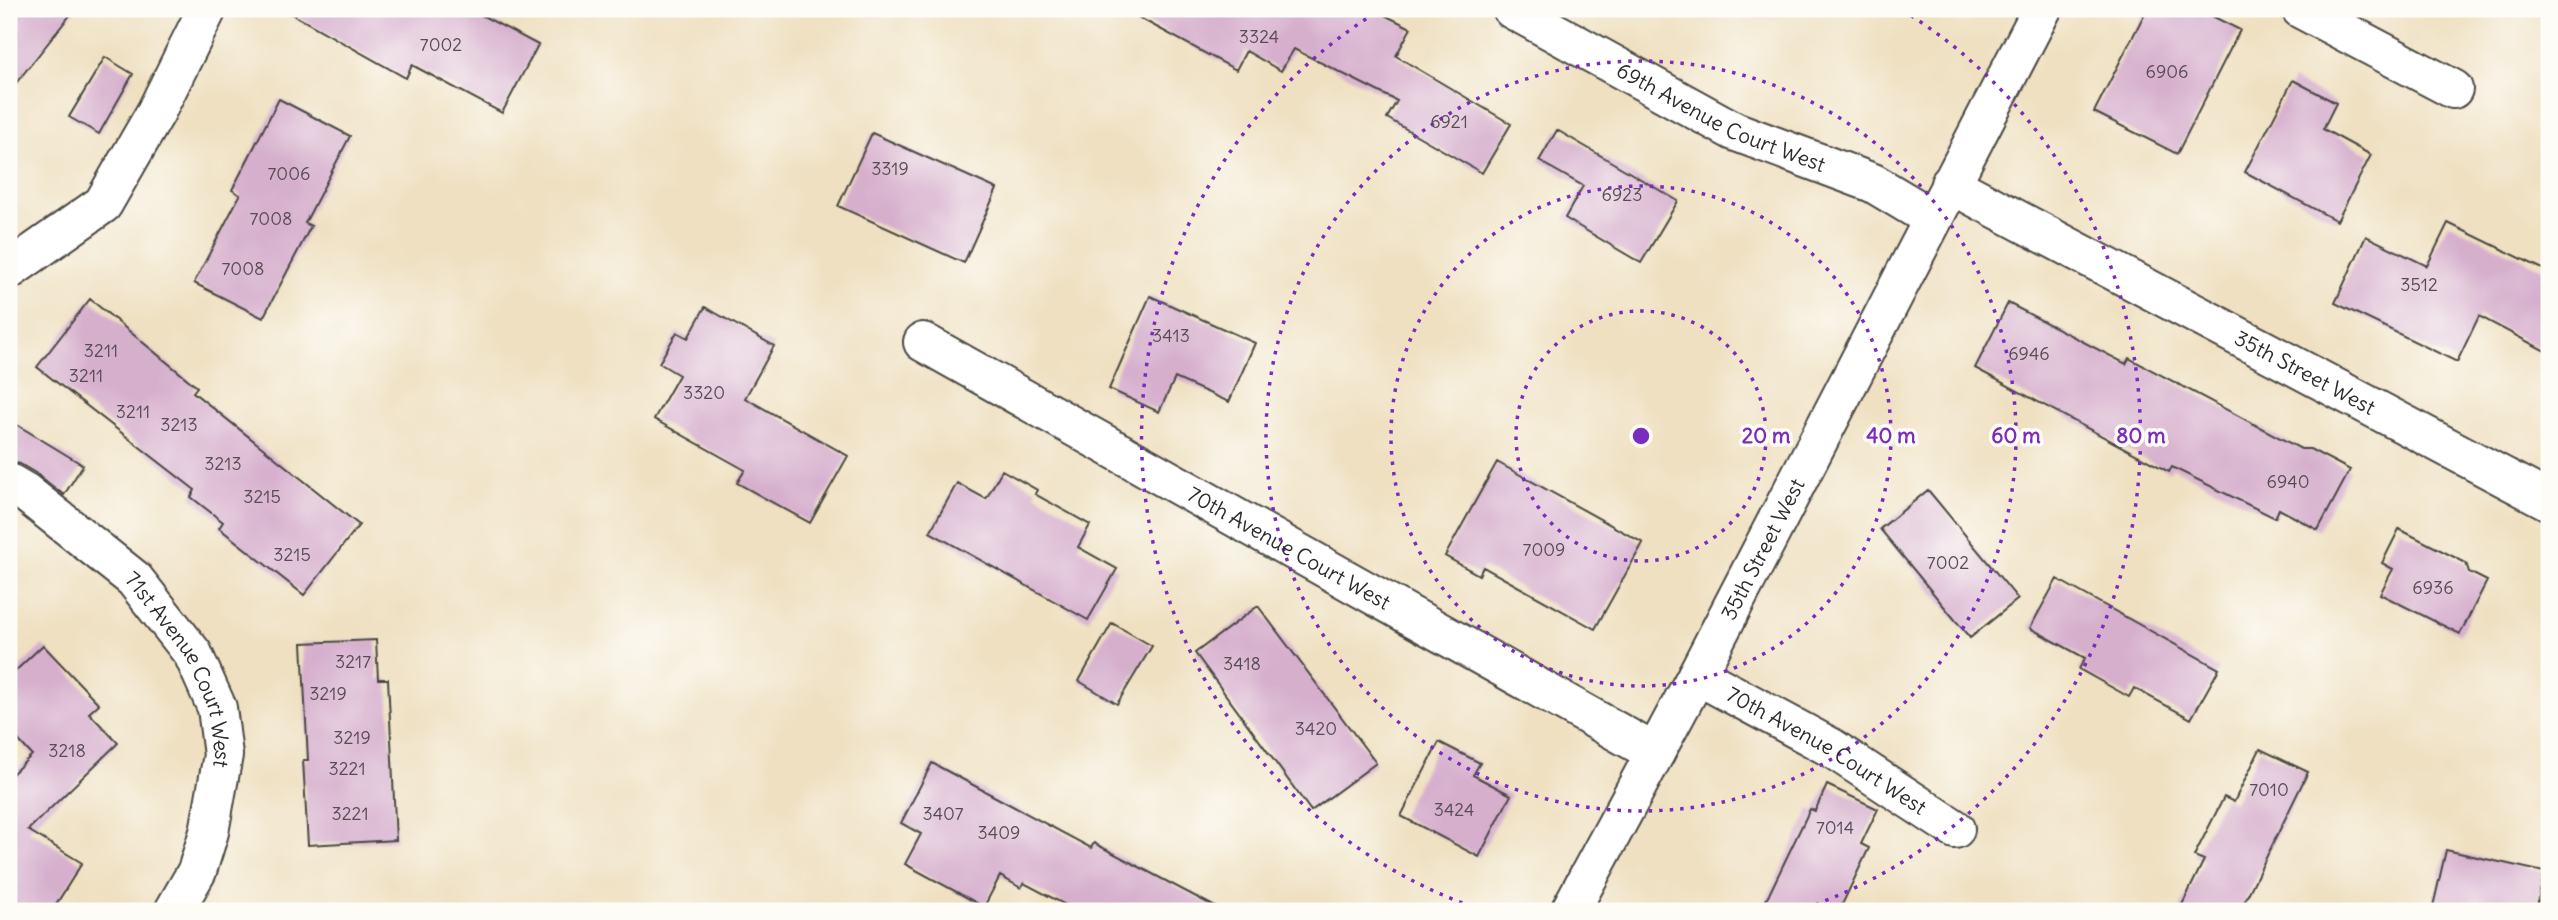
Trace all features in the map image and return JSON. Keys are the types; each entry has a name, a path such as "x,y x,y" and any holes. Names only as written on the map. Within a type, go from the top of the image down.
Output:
{"street":[{"path":"9,270 103,204 156,112 207,9"},
{"name":"69th Avenue Court West","path":"1512,9 1734,131 1873,183 1933,219"},
{"name":"35th Street West","path":"1570,911 1697,675 2042,9"},
{"path":"2301,9 2453,89"},
{"name":"35th Street West","path":"1950,184 2549,501"},
{"name":"70th Avenue Court West","path":"923,342 1655,752"},
{"name":"71st Avenue Court West","path":"9,483 26,493 134,579 193,654 218,708 223,755 209,832 197,871 174,911"},
{"name":"70th Avenue Court West","path":"1697,675 1829,747 1955,829"}],"building":[{"path":"9,9 75,9 9,92"},
{"path":"283,9 470,9 538,45 502,113 412,65 406,78"},
{"path":"1123,9 1372,9 1411,28 1396,56 1511,124 1482,173 1387,118 1397,101 1294,49 1281,71 1246,51 1236,70"},
{"path":"2147,9 2198,9 2240,30 2177,154 2094,112"},
{"path":"105,57 133,74 99,134 69,117"},
{"path":"2293,80 2336,103 2323,129 2371,155 2337,221 2245,172"},
{"path":"279,99 350,136 305,223 311,226 263,318 194,283 240,195 232,190"},
{"path":"1557,130 1678,201 1641,263 1565,218 1583,186 1539,161"},
{"path":"872,133 997,189 964,263 838,206"},
{"path":"2448,223 2549,272 2549,353 2479,316 2457,362 2335,303 2366,236 2427,266"},
{"path":"1150,296 1255,343 1229,402 1175,378 1159,412 1109,389"},
{"path":"90,299 197,387 193,392 359,525 304,595 219,528 223,522 191,497 195,490 37,367"},
{"path":"2008,303 2126,364 2129,358 2301,449 2310,449 2350,470 2318,530 2279,509 2275,518 2172,467 2169,472 1975,368"},
{"path":"705,307 774,346 745,398 848,456 810,523 737,483 745,470 654,419 679,375 659,363 677,332 688,338"},
{"path":"9,420 83,465 64,495 37,474 9,461"},
{"path":"1497,462 1643,543 1595,629 1483,567 1479,575 1445,556"},
{"path":"1002,470 1037,490 1035,494 1090,525 1078,547 1117,569 1088,620 930,532 957,483 986,499"},
{"path":"1928,490 2018,599 1970,638 1880,529"},
{"path":"2399,529 2466,563 2469,572 2487,581 2460,634 2380,594 2393,569 2382,563"},
{"path":"2057,579 2219,669 2191,719 2134,688 2129,697 2079,669 2085,658 2030,628"},
{"path":"1258,606 1376,763 1311,811 1195,653"},
{"path":"1112,623 1152,646 1117,704 1079,681"},
{"path":"376,640 378,679 388,679 396,840 308,845 303,760 308,760 302,643"},
{"path":"43,645 99,704 89,713 118,743 28,830 82,863 52,911 9,911 9,777 32,755 9,730 9,677"},
{"path":"1439,742 1480,763 1473,775 1511,795 1479,857 1401,816"},
{"path":"2260,749 2308,772 2240,911 2179,911 2204,860 2194,856 2224,797 2234,802"},
{"path":"932,763 1091,848 1094,843 1223,911 1077,911 1024,883 1021,888 1000,876 984,907 905,864 921,834 901,823"},
{"path":"1827,785 1878,809 1861,844 1869,848 1839,911 1761,911 1810,809 1815,811"},
{"path":"2446,850 2544,872 2536,911 2432,911"}]}
